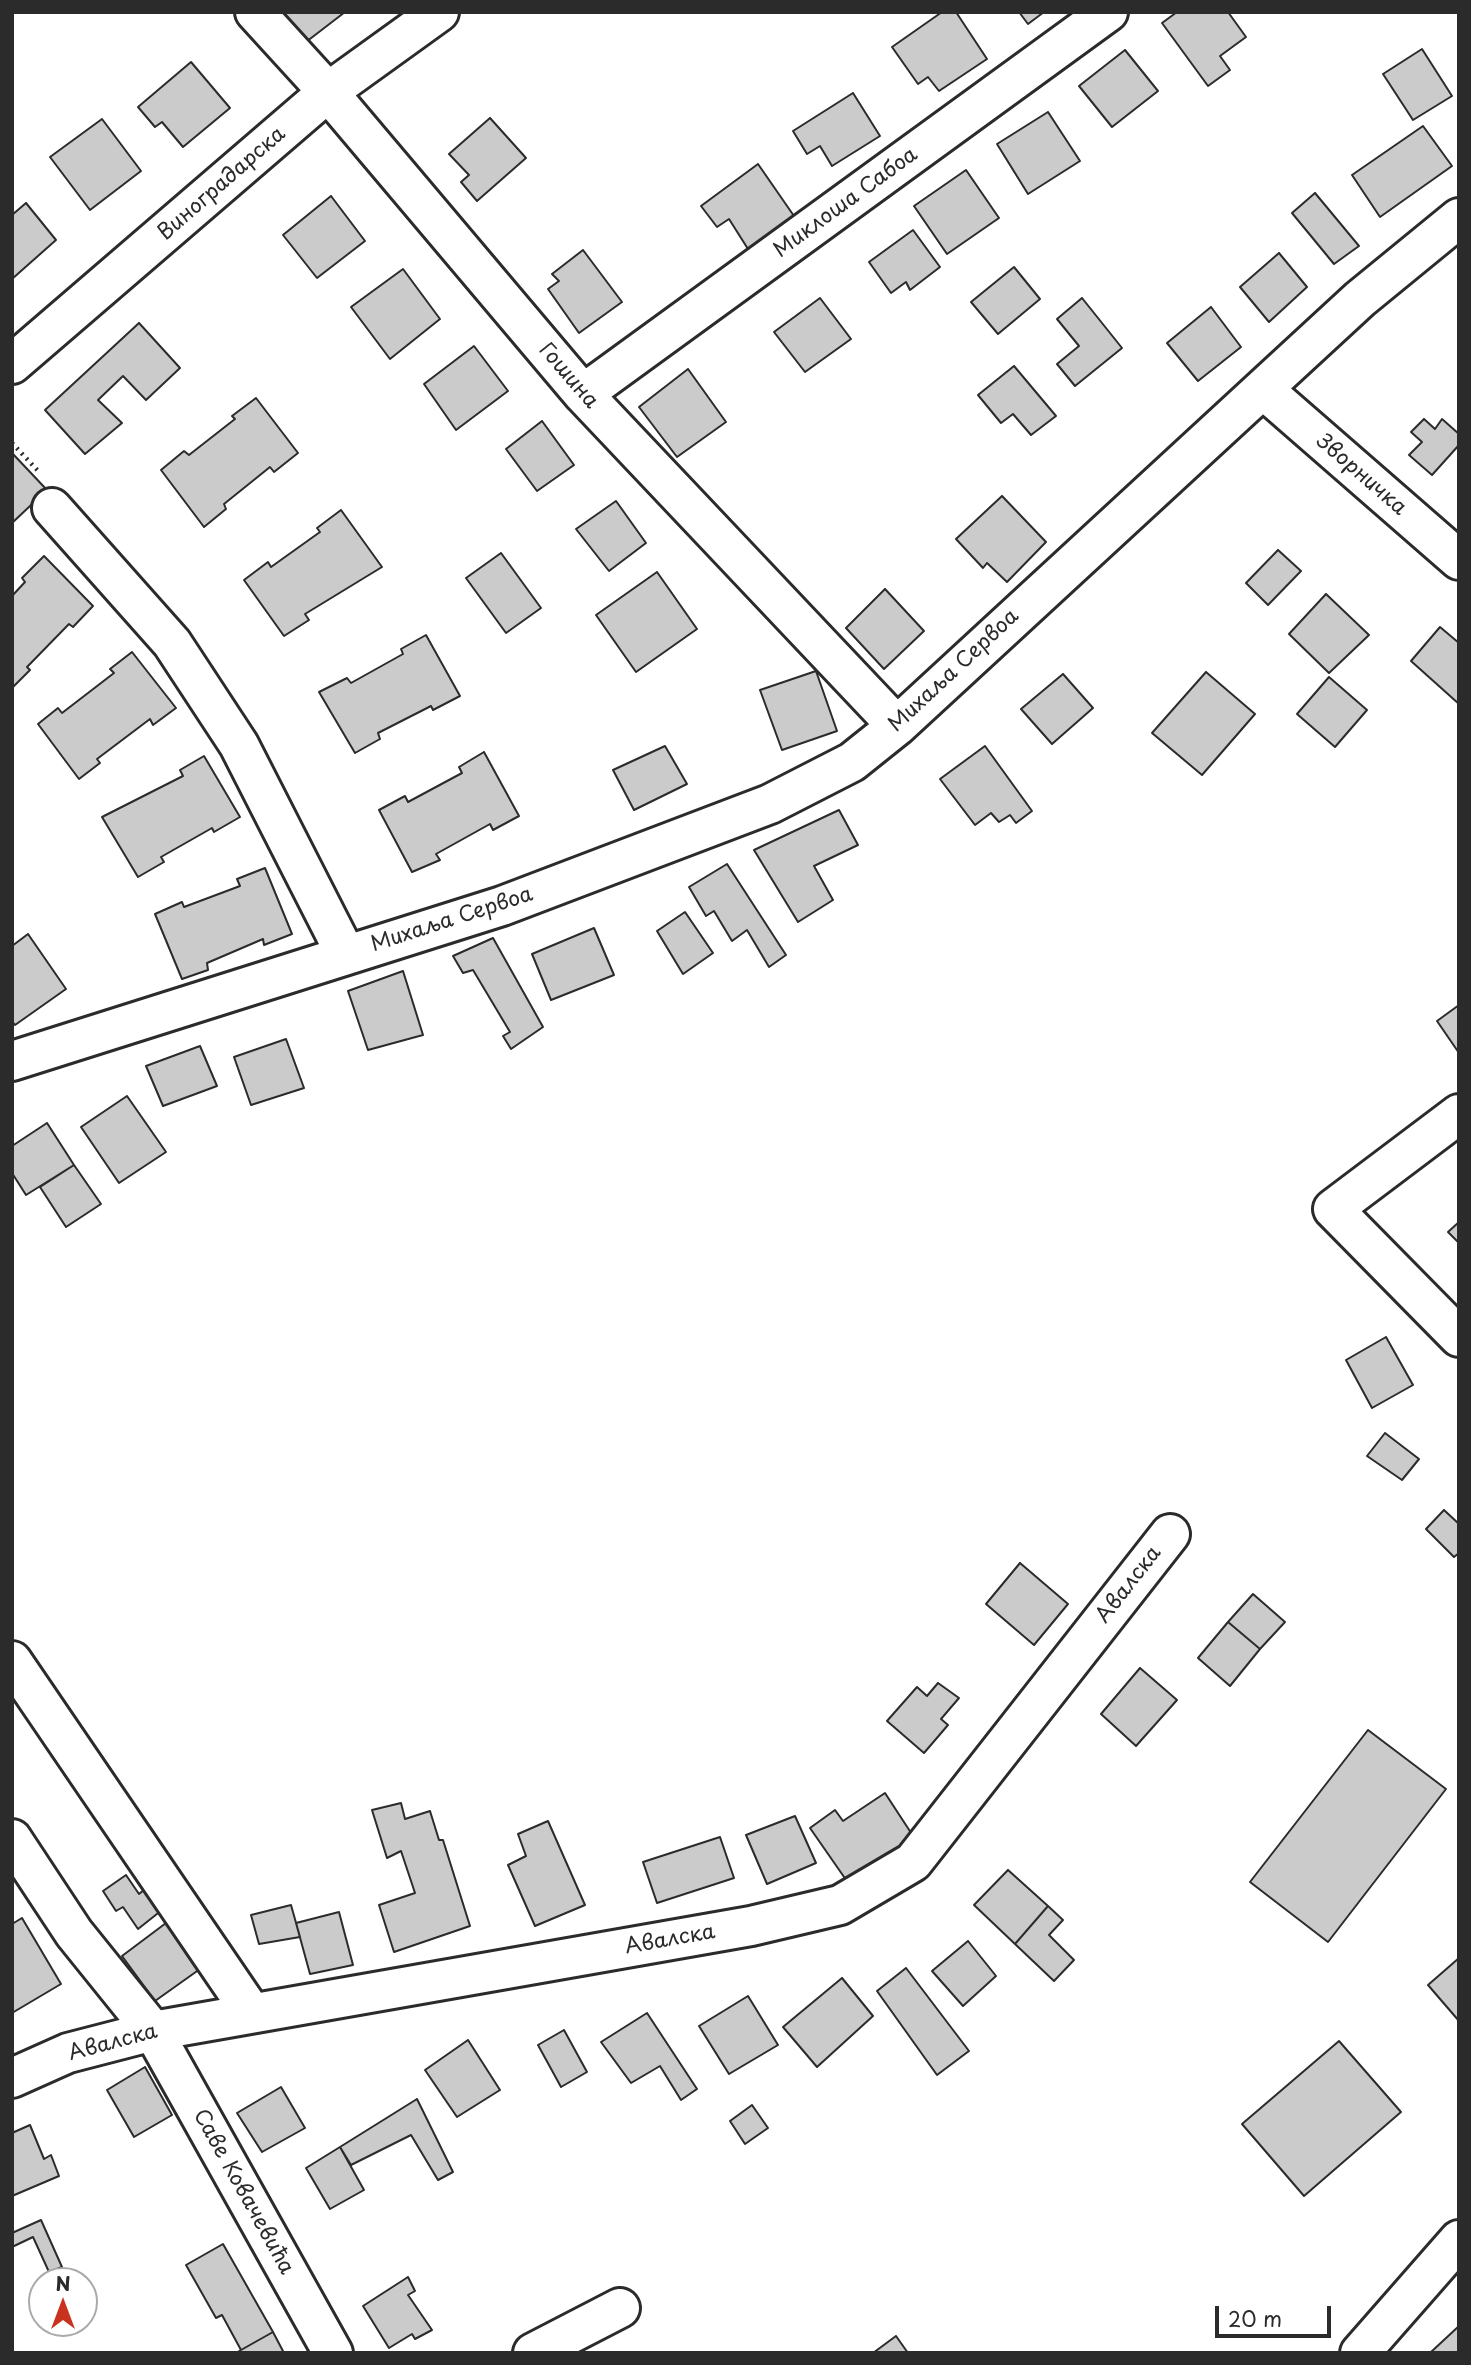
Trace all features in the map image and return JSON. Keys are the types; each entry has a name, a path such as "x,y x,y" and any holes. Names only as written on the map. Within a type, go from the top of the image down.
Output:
{"street":[{"name":"Гошина","path":"255,12 328,92 583,394 897,726"},
{"name":"Виноградарска","path":"12,364 328,92 439,12"},
{"name":"Миклоша Сабоа","path":"583,394 1108,12"},
{"name":"Михаља Сервоа","path":"12,1060 502,905 770,804 852,762 897,726 1360,299 1459,218"},
{"name":"Зворничка","path":"1264,390 1459,560"},
{"name":"Михаља Сервоа","path":"52,508 172,643 239,745 346,956"},
{"path":"1459,1114 1333,1209 1459,1337"},
{"name":"Авалска","path":"12,2078 68,2053 153,2031 751,1926 840,1905 913,1862 1170,1534"},
{"path":"12,1661 251,2012"},
{"name":"Саве Ковачевића","path":"12,1839 74,1933 153,2031 333,2353"},
{"path":"1360,2353 1459,2240"},
{"path":"533,2353 620,2308"}],"building":[{"path":"283,12 345,12 306,42"},
{"path":"942,12 956,12 987,59 939,91 928,77 918,84 892,47"},
{"path":"1019,12 1044,12 1028,24"},
{"path":"1177,12 1228,12 1246,37 1220,56 1230,70 1208,86 1162,23"},
{"path":"1422,49 1452,96 1413,120 1383,74"},
{"path":"1125,50 1158,91 1112,127 1079,86"},
{"path":"191,62 230,108 183,147 162,122 155,127 138,107"},
{"path":"853,93 880,136 832,166 820,146 807,154 793,131"},
{"path":"1048,112 1080,161 1028,194 997,144"},
{"path":"490,118 526,158 477,201 461,182 469,175 449,154"},
{"path":"102,119 141,171 90,210 50,157"},
{"path":"1423,126 1452,166 1380,217 1352,175"},
{"path":"758,164 794,216 748,249 729,219 717,227 701,206"},
{"path":"966,170 999,218 947,254 914,206"},
{"path":"1315,193 1359,246 1334,264 1292,213"},
{"path":"331,196 365,241 317,278 283,235"},
{"path":"26,203 56,240 12,279 12,215"},
{"path":"913,230 940,267 910,290 906,282 891,293 869,262"},
{"path":"583,250 622,302 579,333 548,289 559,281 552,274"},
{"path":"1279,253 1307,287 1269,322 1240,287"},
{"path":"1014,267 1040,299 998,334 971,302"},
{"path":"403,269 440,319 390,359 351,307"},
{"path":"820,298 851,339 805,372 774,332"},
{"path":"1082,298 1122,348 1075,386 1057,364 1079,346 1057,319"},
{"path":"1211,307 1241,347 1198,381 1167,343"},
{"path":"139,323 180,368 146,400 123,376 98,400 122,423 85,454 45,410"},
{"path":"474,346 508,391 456,430 424,384"},
{"path":"1014,366 1056,416 1031,435 1013,414 1001,423 978,395"},
{"path":"688,369 726,422 677,457 639,407"},
{"path":"256,398 298,453 274,472 270,467 224,504 226,509 204,527 161,470 184,451 189,455 235,419 232,416"},
{"path":"1424,419 1435,429 1442,419 1459,434 1459,445 1432,475 1409,455 1422,442 1411,432"},
{"path":"542,421 574,465 537,491 506,449"},
{"path":"12,453 47,490 12,523"},
{"path":"1002,496 1046,542 1007,582 987,563 983,568 956,539"},
{"path":"616,501 646,543 609,571 576,529"},
{"path":"341,510 382,567 305,614 309,620 284,636 244,580 268,562 271,567 320,532 317,528"},
{"path":"1278,550 1301,571 1268,605 1246,583"},
{"path":"501,553 541,608 506,633 466,578"},
{"path":"44,556 93,606 73,627 69,624 27,667 30,670 12,688 12,596 25,582 22,578"},
{"path":"657,572 697,629 636,672 596,615"},
{"path":"885,589 924,631 884,669 846,628"},
{"path":"1326,594 1369,635 1329,673 1289,634"},
{"path":"1440,627 1459,643 1459,704 1411,661"},
{"path":"426,635 460,696 433,710 431,706 378,733 380,739 355,753 319,692 347,678 351,683 403,654 401,649"},
{"path":"132,652 176,708 153,725 150,719 97,759 100,763 79,779 38,724 58,708 62,713 114,673 110,669"},
{"path":"816,671 837,731 782,750 760,690"},
{"path":"1206,672 1255,714 1202,775 1152,733"},
{"path":"1063,674 1093,708 1052,744 1021,709"},
{"path":"1329,677 1367,710 1335,747 1297,714"},
{"path":"665,746 687,784 634,810 613,770"},
{"path":"985,746 1032,811 1016,823 1010,815 999,822 991,813 975,825 940,779"},
{"path":"484,752 519,816 493,830 490,824 436,854 440,860 412,872 379,810 405,796 408,802 462,773 459,767"},
{"path":"204,756 240,817 214,832 212,828 161,857 164,862 138,877 102,817 183,776 180,770"},
{"path":"839,810 858,845 814,866 833,900 798,922 754,850"},
{"path":"727,864 786,955 769,967 747,930 732,941 714,911 706,916 689,887"},
{"path":"265,868 292,934 264,945 263,939 207,963 208,970 182,979 155,914 182,902 184,907 240,886 237,879"},
{"path":"685,912 713,953 683,974 657,931"},
{"path":"594,928 614,975 551,1000 532,954"},
{"path":"28,934 66,989 15,1025 12,1021 12,946"},
{"path":"493,938 543,1027 511,1049 503,1036 510,1032 473,970 463,973 453,956"},
{"path":"403,971 423,1035 368,1050 348,991"},
{"path":"1459,1005 1459,1053 1437,1021"},
{"path":"286,1039 304,1088 251,1105 234,1057"},
{"path":"200,1046 217,1086 163,1106 146,1066"},
{"path":"127,1096 166,1152 119,1183 81,1127"},
{"path":"47,1123 74,1165 26,1195 12,1173 12,1146"},
{"path":"74,1165 101,1204 66,1227 40,1187"},
{"path":"1459,1222 1459,1243 1448,1232"},
{"path":"1386,1337 1413,1385 1372,1408 1346,1360"},
{"path":"1385,1433 1419,1459 1402,1480 1367,1456"},
{"path":"1444,1510 1459,1524 1459,1553 1454,1557 1426,1529"},
{"path":"1020,1563 1068,1604 1034,1645 986,1604"},
{"path":"1253,1594 1285,1622 1260,1649 1228,1622"},
{"path":"1228,1622 1260,1649 1230,1686 1198,1658"},
{"path":"1140,1668 1177,1700 1136,1746 1101,1714"},
{"path":"938,1683 959,1698 941,1719 948,1725 924,1753 887,1721 917,1687 927,1696"},
{"path":"1368,1730 1446,1789 1328,1942 1250,1882"},
{"path":"885,1793 917,1842 851,1887 810,1828 835,1810 843,1821"},
{"path":"401,1803 405,1819 430,1811 439,1840 443,1840 470,1926 394,1952 379,1905 415,1893 401,1851 387,1858 372,1810"},
{"path":"795,1816 816,1863 767,1884 746,1835"},
{"path":"548,1821 585,1905 535,1926 508,1865 526,1856 518,1834"},
{"path":"720,1837 734,1878 657,1903 643,1862"},
{"path":"1008,1870 1048,1906 1015,1944 974,1905"},
{"path":"126,1875 139,1894 152,1883 167,1906 138,1929 123,1907 116,1911 103,1891"},
{"path":"291,1905 300,1937 259,1944 251,1915"},
{"path":"1048,1906 1063,1920 1049,1935 1074,1960 1054,1981 1015,1944"},
{"path":"339,1912 353,1965 310,1974 296,1923"},
{"path":"174,1917 207,1964 155,2001 122,1956"},
{"path":"22,1918 61,1984 12,2013 12,1924"},
{"path":"968,1941 996,1976 963,2006 932,1971"},
{"path":"1459,1958 1459,2021 1428,1985"},
{"path":"906,1968 969,2051 937,2075 877,1991"},
{"path":"842,1978 873,2016 817,2067 783,2027"},
{"path":"748,1996 778,2045 729,2074 699,2026"},
{"path":"647,2013 697,2089 681,2100 660,2066 631,2083 601,2042"},
{"path":"564,2030 587,2072 561,2087 538,2045"},
{"path":"468,2040 500,2090 457,2117 425,2070"},
{"path":"1339,2041 1401,2112 1304,2196 1242,2124"},
{"path":"145,2067 172,2115 134,2137 107,2090"},
{"path":"281,2087 305,2128 262,2152 237,2113"},
{"path":"417,2099 453,2172 438,2180 411,2135 351,2165 340,2147"},
{"path":"752,2105 768,2128 745,2144 730,2121"},
{"path":"30,2125 44,2159 51,2155 59,2176 12,2196 12,2133"},
{"path":"340,2147 364,2190 330,2209 306,2168"},
{"path":"41,2220 62,2267 47,2267 33,2237 12,2247 12,2233"},
{"path":"223,2244 273,2332 241,2350 222,2315 216,2318 186,2265"},
{"path":"408,2277 415,2291 408,2295 432,2330 415,2339 412,2334 389,2348 363,2306"},
{"path":"1459,2326 1459,2353 1431,2352"},
{"path":"273,2332 284,2353 236,2353 241,2350"},
{"path":"896,2336 908,2353 873,2353"}]}
